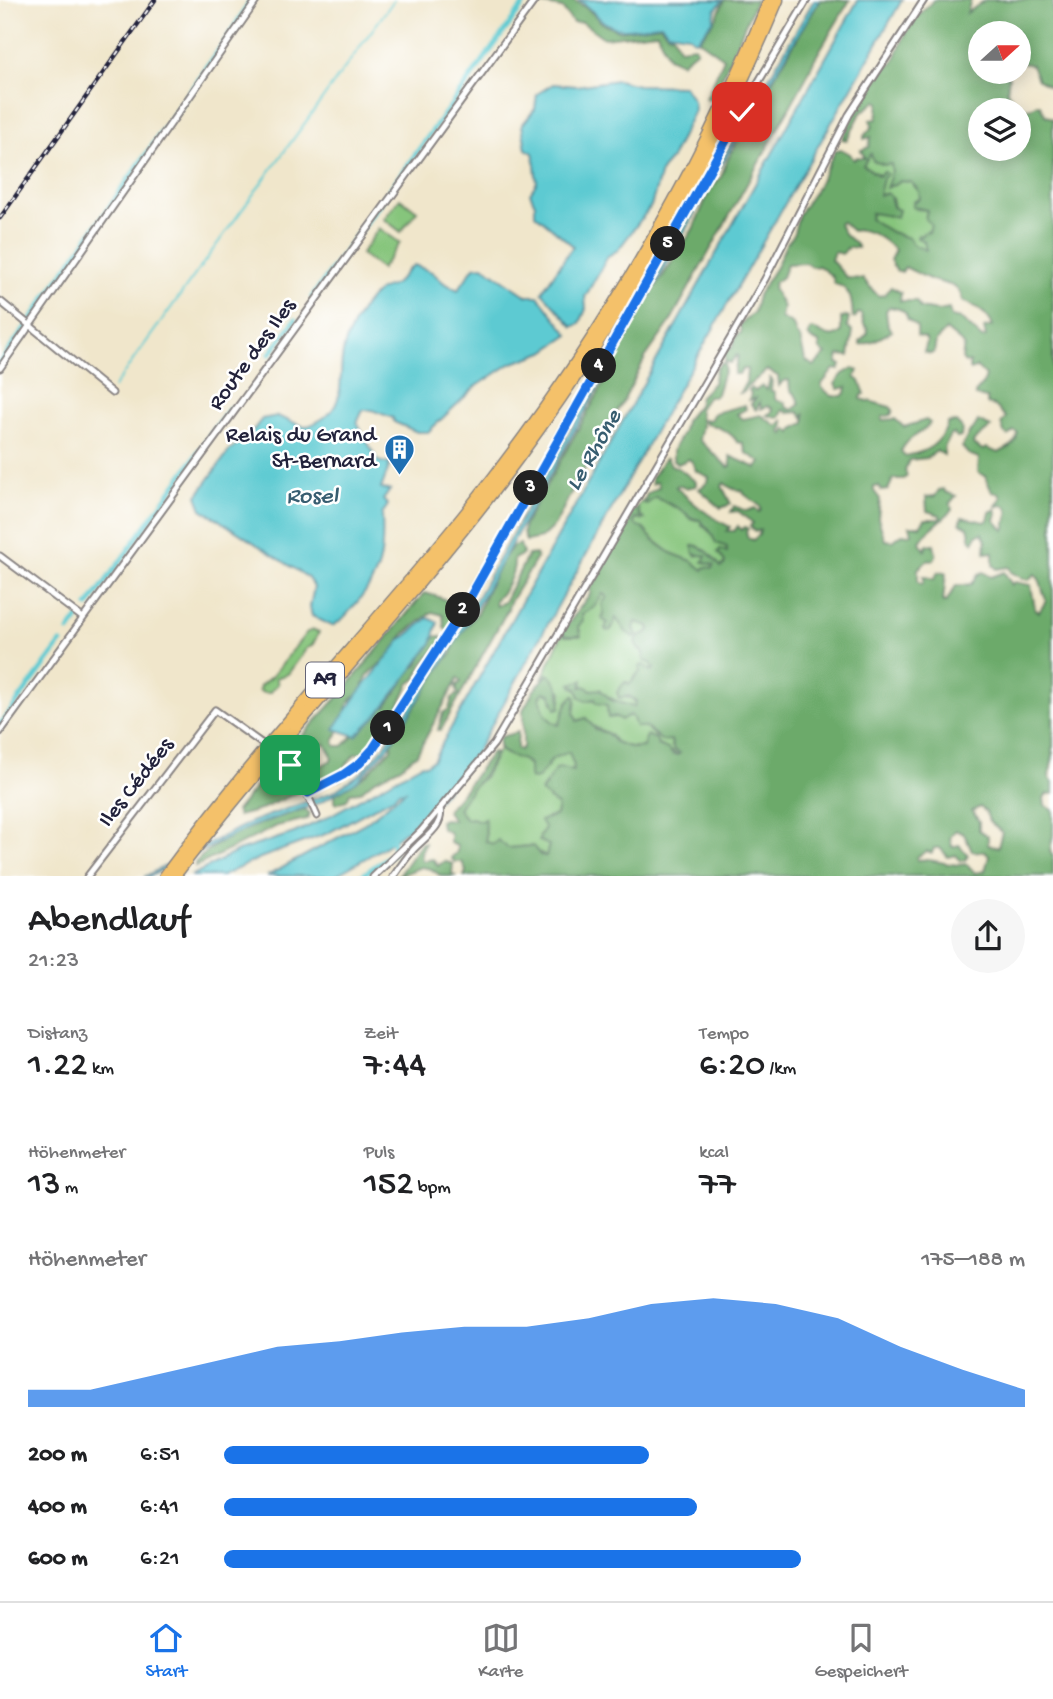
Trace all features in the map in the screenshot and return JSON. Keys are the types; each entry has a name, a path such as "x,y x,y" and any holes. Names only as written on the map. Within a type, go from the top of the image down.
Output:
{"highway":[{"name":"A9","path":"168,875 226,797 441,543 552,398 608,312 665,215 719,110 769,0"},
{"name":"A9","path":"168,875 454,540 557,404 633,288 686,194 732,103 778,0"}],"street":[{"path":"0,368 257,0"},
{"name":"Route des Iles","path":"0,732 535,0"},
{"path":"308,795 360,763 373,749 463,610 749,98 807,0"},
{"path":"374,876 396,856 486,754 524,694 765,279 849,115 923,0"},
{"path":"0,301 112,393"},
{"path":"0,556 83,618"},
{"name":"Iles Cédées","path":"88,876 215,710 261,743"},
{"path":"280,757 296,772 316,814"},
{"path":"394,876 432,832 440,819 440,808"}],"green space":[{"path":"545,0 573,0 588,9 602,23 620,31 660,25 673,35 679,48 695,46 697,50 681,63 668,57 657,32 604,38 582,22 573,23 562,8 541,4"},
{"path":"724,0 756,0 712,100 706,99 724,58 699,40 717,17"},
{"path":"820,0 850,0 814,60 669,324 645,358 622,404 603,429 601,441 555,525 541,538 526,541 524,525 608,376 638,315 693,229 710,190 721,177 752,115"},
{"path":"933,0 971,0 967,13 985,0 1053,0 1053,88 1038,80 1031,65 1031,21 968,21 968,84 1008,84 1007,91 1012,98 968,98 968,161 1031,161 1031,108 1040,105 1045,115 1053,119 1053,756 1049,777 1053,783 1053,794 1047,794 1044,798 1045,805 1053,810 1050,851 1053,857 1053,876 464,876 466,871 462,862 455,862 451,858 457,852 457,846 450,843 450,833 441,828 440,821 453,820 447,811 449,807 492,752 495,752 483,776 458,809 466,819 481,821 485,818 486,842 494,844 498,840 508,848 533,846 540,855 546,856 549,845 539,841 545,828 540,821 556,815 558,806 541,792 556,769 561,767 573,771 569,752 553,758 538,778 532,779 529,777 529,764 507,755 500,749 499,744 500,737 518,732 517,748 520,750 523,747 523,710 534,690 548,674 559,689 560,708 556,709 551,694 544,692 540,697 545,714 554,723 559,725 567,703 574,695 577,721 586,718 596,730 607,733 615,742 633,748 643,747 647,735 656,739 658,745 668,749 673,755 680,753 674,750 671,740 662,741 646,727 636,727 632,716 621,720 615,716 608,718 607,705 596,703 595,699 586,701 571,684 583,680 581,687 600,689 611,700 634,707 636,701 629,696 619,698 617,692 625,682 630,684 640,671 639,667 643,665 652,671 654,668 651,663 644,661 643,651 639,650 635,643 639,636 650,630 649,626 636,622 634,628 637,635 634,637 626,632 616,618 611,630 607,631 607,623 602,618 602,604 607,597 603,594 594,607 582,615 583,620 578,627 581,636 565,636 563,631 590,594 590,588 601,574 615,542 628,527 631,512 638,508 639,515 644,519 635,518 634,524 643,528 653,540 671,553 692,561 703,570 705,567 713,568 714,565 703,562 706,556 694,554 692,546 695,545 707,551 721,567 724,565 725,562 718,552 720,549 727,552 727,547 716,543 700,520 690,518 683,511 656,497 647,504 644,503 647,494 659,487 657,482 652,484 651,478 665,458 696,482 696,486 676,487 702,509 730,527 727,531 734,531 738,526 741,530 745,527 748,529 748,538 753,540 759,535 760,530 755,532 750,526 753,523 738,511 731,512 734,506 747,511 755,508 759,512 760,506 743,491 724,483 722,486 731,504 721,508 699,489 708,482 709,477 696,471 689,459 678,464 673,460 673,450 685,421 698,405 700,396 713,383 716,369 721,363 725,364 725,368 717,394 714,397 708,396 699,409 702,425 699,440 728,467 731,466 730,456 757,468 761,462 746,453 743,443 737,442 727,432 705,424 704,420 710,420 714,413 745,405 746,409 737,414 743,419 761,415 777,426 783,420 781,432 784,434 787,429 792,433 793,429 805,423 805,413 803,417 799,412 789,413 783,410 777,418 767,415 773,411 772,408 767,406 761,409 760,402 756,410 751,404 756,398 749,400 749,390 751,388 755,391 762,386 767,390 770,378 775,399 792,410 800,404 795,394 790,391 789,380 783,381 779,386 778,376 767,370 740,393 746,382 747,369 734,374 738,356 730,363 725,362 725,351 732,348 737,335 741,333 740,325 754,312 758,295 793,236 799,214 815,191 835,151 841,149 854,160 857,157 865,158 861,150 869,147 871,137 864,139 864,136 873,126 870,120 877,119 879,102 876,101 861,113 847,140 842,139 872,85 893,63 903,39 917,17","holes":["871,154 873,161 891,164 892,171 886,188 900,181 911,182 919,191 920,199 913,202 913,207 927,210 925,219 931,224 929,232 918,235 917,238 924,241 926,250 913,245 909,238 891,232 870,219 871,213 897,217 899,210 893,207 890,195 879,195 887,174 884,171 879,176 863,165","842,222 852,231 876,235 886,242 895,250 890,260 897,272 902,272 905,267 959,291 962,301 980,310 993,326 984,328 986,337 982,338 961,319 951,317 949,309 939,311 920,308 916,301 900,301 901,293 891,287 884,295 878,296 863,279 847,278 831,260 834,252 842,254 848,248 858,248 846,236 839,223","806,263 812,267 819,266 832,276 835,284 848,293 853,318 858,313 861,314 867,328 868,333 860,345 892,331 888,326 886,311 889,307 899,309 917,327 917,336 925,338 927,342 924,352 934,352 936,341 946,330 964,345 962,359 965,363 970,362 971,370 977,367 986,376 975,393 976,396 987,398 987,404 995,406 1006,417 1001,424 1004,433 1008,436 1014,431 1017,437 1014,443 998,453 987,448 983,450 973,444 974,441 991,427 978,421 962,447 968,454 979,458 978,472 985,476 992,492 999,493 1001,498 996,506 1005,505 1007,508 1006,528 1004,530 995,520 996,509 990,512 985,522 962,517 960,523 968,527 973,542 977,535 982,533 986,540 985,553 993,552 993,565 997,569 1009,567 1011,572 1029,580 1035,574 1046,601 1039,612 1035,609 1031,585 1015,582 1012,585 1004,572 991,577 983,572 978,574 972,584 956,586 946,602 943,602 946,573 938,572 934,579 923,576 922,584 918,582 918,569 927,561 934,560 936,555 934,544 927,545 925,550 920,542 952,509 950,503 956,496 944,489 939,490 935,496 926,497 927,511 940,515 940,519 925,519 920,526 910,526 912,533 909,535 902,534 893,541 885,540 878,518 880,499 874,487 879,486 881,491 888,490 893,479 904,479 907,476 905,470 909,460 927,458 937,451 944,455 950,435 961,437 962,428 956,422 948,423 941,437 932,446 905,456 901,451 904,446 930,423 926,420 904,427 895,419 882,420 882,417 891,415 893,410 861,399 865,394 860,381 855,377 858,371 853,368 843,374 835,384 838,389 847,387 842,396 832,396 822,388 822,384 834,369 839,370 839,355 849,356 853,331 847,327 849,317 846,316 841,318 841,332 837,335 830,336 811,329 808,335 819,343 820,350 826,354 814,366 805,360 800,338 793,325 781,318 783,307 773,288 774,283 782,277 787,264","980,807 986,812 989,821 1002,832 998,847 988,845 988,836 979,830 979,821 972,811","955,830 964,834 972,851 985,852 989,856 985,871 975,873 967,864 917,860 917,857 927,851 932,853 934,848 940,848 948,857 956,855 961,861 966,860 968,855 959,845 952,847 950,838"]},
{"path":"871,154 875,162 891,164 889,187 900,181 911,182 922,195 916,200 916,209 927,210 925,219 931,224 931,230 926,232 924,241 927,250 923,251 910,243 908,238 870,220 871,212 896,217 892,198 879,195 881,176 863,165"},
{"path":"400,198 417,211 401,232 384,219"},
{"path":"379,228 400,243 381,269 361,254"},
{"path":"656,496 692,520 701,520 702,525 727,547 727,552 718,552 725,562 721,567 710,554 698,546 696,556 704,554 707,557 704,561 714,565 713,569 700,569 671,553 634,524 635,518 642,520 638,509 635,509 644,499 644,503"},
{"path":"520,544 523,554 514,559 511,576 503,592 495,600 496,606 504,602 528,555 536,554 537,558 510,602 441,730 438,730 443,713 449,709 452,698 458,694 456,686 461,682 458,678 417,754 360,792 350,793 347,800 334,802 334,795 367,774 391,749 393,740 477,613 502,561 513,546"},
{"path":"424,593 442,598 453,605 460,613 461,619 448,631 444,627 443,615 432,612 404,634 393,652 367,676 360,696 349,702 334,742 336,746 343,746 375,713 386,706 408,670 417,666 432,637 441,636 442,641 423,664 416,679 409,684 386,736 366,753 355,754 342,770 341,779 338,780 321,781 316,776 318,768 331,760 332,756 325,744 309,748 287,766 298,783 299,792 257,811 238,816 236,811 264,777 339,696"},
{"path":"603,594 607,597 604,613 613,626 616,618 634,628 636,622 649,626 647,633 639,636 644,658 653,665 652,671 647,669 637,674 630,684 627,682 619,697 631,698 636,703 634,707 595,690 581,688 581,685 573,687 586,701 595,699 607,705 608,718 632,716 655,736 671,740 672,747 681,752 678,755 645,739 643,747 623,745 586,718 577,721 574,696 567,703 559,725 545,714 540,697 544,691 551,694 553,703 561,702 562,692 548,674 543,677 562,634 577,636 581,632 578,627 582,615 594,607"},
{"path":"307,632 319,632 312,646 307,648 288,674 276,678 278,684 269,693 259,690"},
{"path":"499,749 524,761 530,769 546,768 553,758 569,751 573,771 562,771 553,776 541,792 558,806 556,815 551,817 540,836 549,845 546,856 526,846 508,848 498,840 494,844 486,842 485,819 466,819 457,808 469,791 485,776"},
{"path":"304,809 310,813 307,819 277,826 195,867 195,863 205,853 231,837"},
{"path":"421,843 425,843 421,853 422,861 433,859 438,866 444,861 453,864 452,874 456,876 441,876 431,869 421,867 398,876"}],"water":[{"path":"578,0 723,0 716,9 713,21 698,39 694,40 688,35 668,32 661,24 629,29 614,27"},
{"path":"814,0 819,0 730,150 465,628 388,748 357,781 319,803 250,827 151,876 146,876 251,822 333,792 361,773 385,746 459,630 716,169"},
{"path":"858,0 902,0 666,411 475,755 426,815 386,846 335,876 267,876 365,823 405,791 398,792 394,797 328,833 260,858 222,876 191,876 238,851 294,833 320,821 433,760"},
{"path":"617,80 638,85 684,86 693,100 694,110 671,159 662,169 651,206 618,250 608,256 585,297 586,309 580,323 573,327 542,292 573,246 535,214 535,204 530,193 537,182 535,160 533,153 526,149 522,125 535,109 537,94 553,84 576,86"},
{"name":"Rosel","path":"414,265 432,272 444,283 458,290 474,267 483,266 527,296 538,296 569,335 544,352 510,364 474,388 428,432 417,432 394,422 393,418 372,410 363,410 357,423 378,461 390,464 381,489 390,490 383,500 388,505 382,514 381,553 375,575 363,596 332,626 312,616 310,607 314,587 307,577 202,509 197,496 229,451 250,434 262,419 277,416 305,427 321,420 331,411 340,390 343,352 356,319 375,294 395,284"},
{"path":"428,618 438,622 432,643 379,713 356,736 334,729 401,640"}],"waterway":[{"path":"29,322 251,0"},
{"path":"113,388 394,0"},
{"path":"312,297 527,0"},
{"path":"270,354 295,320"},
{"path":"0,363 27,325"},
{"path":"190,464 230,408"},
{"path":"88,606 189,466"},
{"path":"69,631 79,617"},
{"path":"0,725 61,643"},
{"path":"361,876 393,853 391,834"}],"railway":[{"path":"0,218 155,0"}],"place":[{"name":"Relais du Grand St-Bernard","path":"399,476"}],"route":[{"path":"290,765 308,793 360,763 385,732 474,593 742,112"}],"water label":[{"name":"Le Rhône","path":"595,451"}]}
